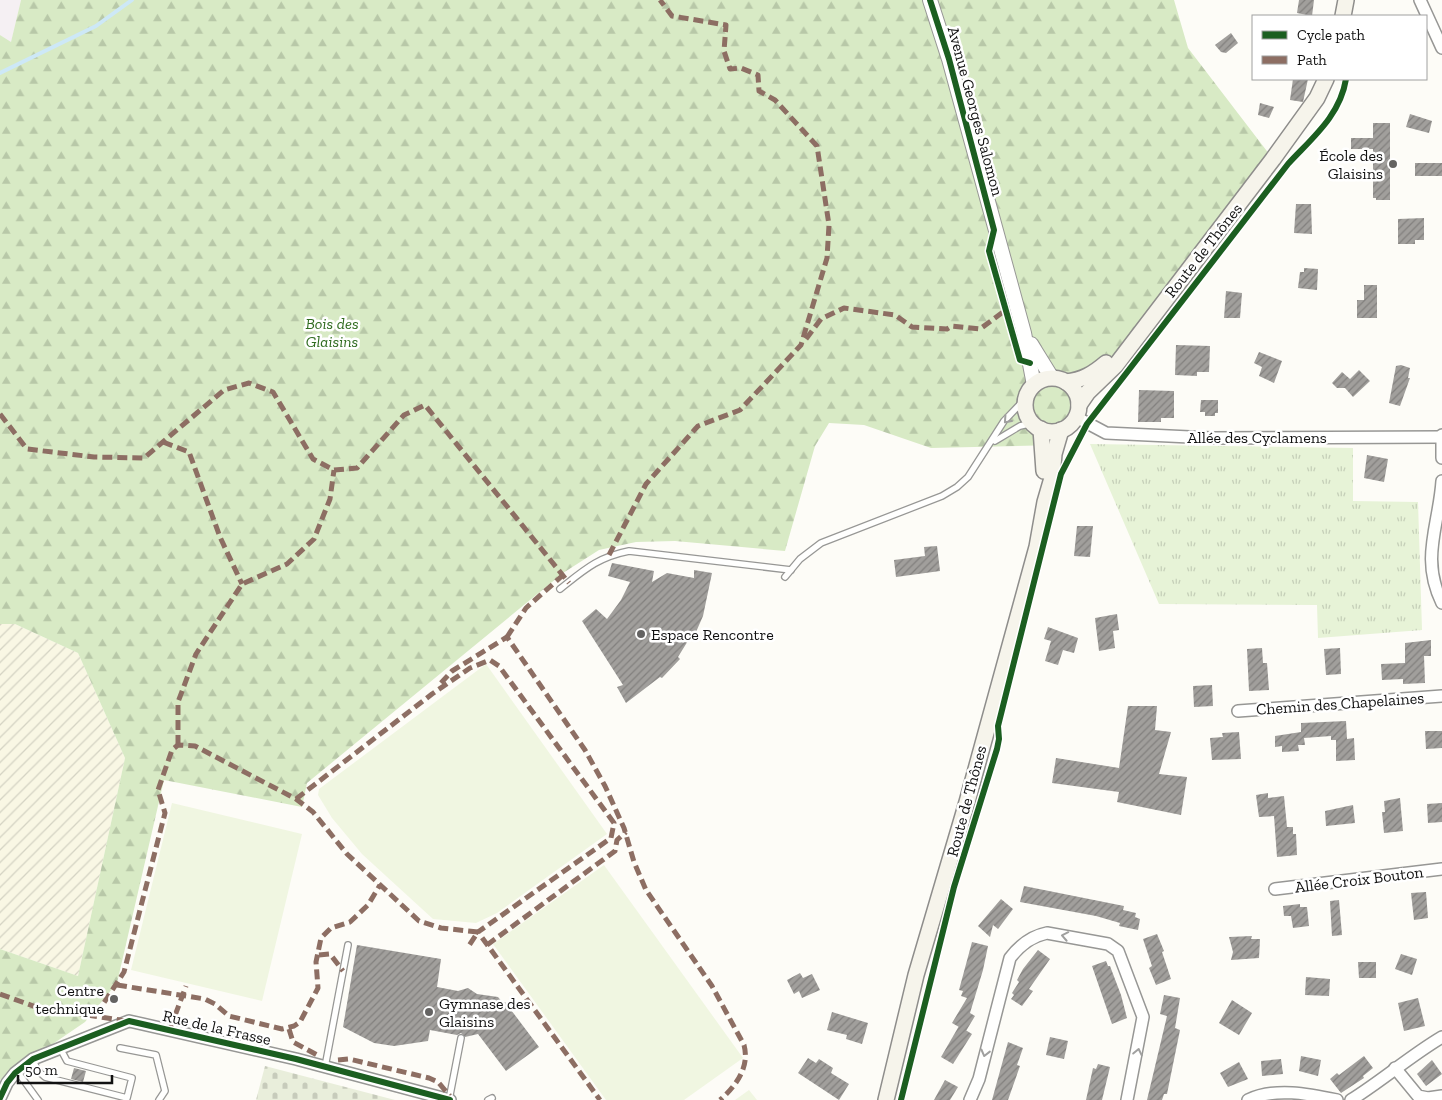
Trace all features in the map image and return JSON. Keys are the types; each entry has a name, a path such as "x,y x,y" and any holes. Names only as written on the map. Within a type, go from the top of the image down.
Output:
{"main road":[{"path":"1343,15 1346,0"},
{"name":"Route de Thônes","path":"1077,411 1088,392 1116,365 1273,158 1317,98 1326,80"},
{"name":"Route de Thônes","path":"1273,158 1313,121 1325,104 1336,80"},
{"name":"Route de Thônes","path":"1059,380 1078,381 1092,375 1133,342"},
{"path":"1059,380 1073,388 1077,411 1067,427 1051,431 1037,426 1026,412 1030,392 1059,380"},
{"name":"Route de Thônes","path":"1037,426 1044,502"},
{"name":"Route de Thônes","path":"886,1100 916,975 969,795 1037,547 1044,502 1052,478 1054,454 1060,430"}],"street":[{"name":"Avenue Georges Salomon","path":"930,0 1024,333 1030,392"},
{"path":"1420,0 1442,46"},
{"name":"Avenue Georges Salomon","path":"1024,333 1059,380"},
{"name":"Allée des Cyclamens","path":"1077,411 1106,433 1211,438 1442,436"},
{"path":"1442,436 1442,458"},
{"path":"1442,481 1441,501 1431,544 1433,580 1442,603"},
{"name":"Chemin des Chapelaines","path":"1238,711 1442,696"},
{"name":"Allée Croix Bouton","path":"1275,889 1442,869"},
{"path":"970,1100 979,1079 1010,958 1022,945 1038,935 1048,933 1108,944 1118,951 1143,1018 1128,1100"},
{"name":"Rue de la Frasse","path":"0,1098 6,1083 17,1071 33,1060 129,1021 325,1067 449,1100"},
{"path":"1351,1100 1414,1054 1442,1037"},
{"path":"1396,1068 1418,1096 1428,1098 1442,1096"},
{"path":"1248,1100 1274,1093 1312,1095 1337,1100"}],"lane":[{"path":"785,577 807,553 821,543 950,492 968,477 991,444 1004,421 1030,392"},
{"path":"991,444 1006,432 1037,426"},
{"path":"560,589 590,566 609,555 629,551 791,570"},
{"path":"325,1067 348,945"},
{"path":"449,1100 461,1038"},
{"path":"33,1060 37,1070 45,1077 127,1098 132,1078 67,1062 60,1048"},
{"path":"120,1048 156,1054 165,1091 158,1100"},
{"path":"17,1071 38,1100"}],"shaded area":[{"path":"0,0 21,0 11,43 0,35"},
{"path":"0,624 15,624 78,653 125,758 78,976 0,949"}],"green space":[{"name":"Bois des Glaisins","path":"21,0 1174,0 1188,48 1273,159 1054,445 931,448 864,425 829,423 815,446 785,551 675,541 636,542 599,550 563,573 307,783 302,807 164,780 117,983 85,1022 0,1080 0,949 78,976 125,758 78,653 15,624 0,624 0,35 11,42"},
{"path":"1090,444 1353,448 1353,501 1418,502 1422,630 1318,638 1317,605 1159,604"},
{"path":"486,664 607,834 497,913 476,923 433,919 362,854 332,818 318,795 319,789"},
{"path":"172,803 302,834 262,1001 131,970"},
{"path":"604,865 743,1058 684,1100 606,1100 493,944"},
{"path":"265,1066 395,1100 256,1100"},
{"path":"749,1090 757,1100 735,1100"}],"building":[{"path":"1299,0 1314,0 1312,15 1297,13"},
{"path":"1231,33 1238,43 1226,53 1221,52 1215,45"},
{"path":"1293,80 1308,80 1303,102 1290,100"},
{"path":"1260,103 1274,107 1269,118 1258,115"},
{"path":"1410,114 1432,121 1429,133 1406,127"},
{"path":"1373,123 1390,123 1390,200 1376,200 1376,198 1373,198 1373,149 1351,149 1351,138 1373,138"},
{"path":"1415,163 1442,163 1442,176 1415,176"},
{"path":"1296,204 1311,204 1312,234 1294,233"},
{"path":"1424,218 1424,240 1415,240 1415,244 1398,244 1398,219"},
{"path":"1304,268 1318,269 1317,290 1298,288 1300,272 1304,272"},
{"path":"1364,285 1377,285 1377,318 1357,318 1357,300 1364,300"},
{"path":"1226,291 1242,293 1240,318 1224,318"},
{"path":"1176,345 1210,346 1209,372 1197,372 1197,376 1175,375"},
{"path":"1259,352 1282,361 1274,383 1259,376 1262,367 1254,363"},
{"path":"1401,365 1410,368 1408,378 1410,378 1400,406 1389,403 1396,366"},
{"path":"1359,370 1370,381 1353,397 1345,388 1337,388 1332,383 1342,372 1350,379"},
{"path":"1139,390 1174,391 1174,418 1161,418 1161,422 1138,422"},
{"path":"1201,400 1218,400 1218,413 1215,413 1215,416 1205,416 1205,412 1200,412"},
{"path":"1367,455 1388,459 1384,482 1364,478"},
{"path":"1077,526 1093,526 1090,557 1074,556"},
{"path":"937,546 940,571 896,577 894,560 925,556 924,547"},
{"name":"Espace Rencontre","path":"612,563 654,571 652,582 667,573 694,578 694,570 712,573 703,616 696,632 694,631 678,657 680,659 662,678 660,677 626,703 617,687 623,685 582,621 596,609 607,619 621,600 630,582 608,576"},
{"path":"1117,614 1119,630 1113,631 1115,648 1099,651 1095,618"},
{"path":"1048,627 1078,638 1074,653 1063,650 1058,665 1045,661 1051,641 1044,639"},
{"path":"1431,640 1431,656 1424,656 1425,683 1403,684 1403,679 1382,680 1381,664 1405,663 1405,643"},
{"path":"1262,648 1263,663 1267,663 1269,690 1249,691 1247,649"},
{"path":"1340,648 1341,674 1326,675 1324,649"},
{"path":"1212,685 1213,706 1194,707 1193,686"},
{"path":"1128,706 1157,706 1155,730 1171,732 1159,774 1187,777 1181,815 1117,802 1119,792 1052,783 1056,758 1119,768"},
{"path":"1346,721 1347,739 1354,738 1355,760 1336,761 1336,740 1331,740 1331,736 1304,738 1305,745 1298,745 1299,751 1282,752 1282,746 1275,747 1275,736 1301,732 1301,723"},
{"path":"1425,731 1442,731 1442,748 1426,749"},
{"path":"1239,732 1241,759 1212,760 1210,738 1223,737 1222,733"},
{"path":"1268,793 1268,798 1284,796 1287,827 1293,827 1293,834 1296,834 1297,855 1277,857 1274,816 1259,817 1256,795"},
{"path":"1400,798 1403,831 1384,833 1382,812 1385,812 1384,801"},
{"path":"1442,803 1442,822 1428,823 1427,804"},
{"path":"1353,805 1355,823 1326,826 1325,811"},
{"path":"1024,886 1124,906 1123,910 1136,913 1135,917 1140,919 1138,930 1119,926 1120,923 1096,916 1020,902"},
{"path":"1426,892 1428,918 1414,920 1411,893"},
{"path":"1001,899 1013,909 998,929 993,925 990,937 978,926"},
{"path":"1339,900 1342,935 1332,936 1330,901"},
{"path":"1300,904 1300,907 1307,907 1309,926 1293,928 1291,916 1284,916 1283,906"},
{"path":"1157,934 1164,951 1162,952 1171,979 1156,985 1149,968 1152,966 1143,939"},
{"path":"1252,936 1251,939 1260,939 1259,958 1231,960 1233,952 1229,937"},
{"path":"972,942 988,946 970,1013 975,1016 966,1031 952,1023 967,998 961,996 963,991 959,990"},
{"name":"Gymnase des Glaisins","path":"357,945 441,959 437,987 458,991 468,988 477,994 498,997 503,1003 505,1002 539,1047 506,1071 478,1034 465,1037 461,1033 457,1035 430,1030 428,1041 394,1046 374,1043 343,1027"},
{"path":"1038,950 1050,959 1029,989 1033,991 1022,1006 1011,999 1014,995 1012,993 1019,982 1017,980 1023,969"},
{"path":"1401,954 1417,959 1412,975 1395,969"},
{"path":"1106,961 1108,966 1110,966 1121,995 1127,1018 1112,1024 1092,966"},
{"path":"1358,962 1376,962 1376,978 1359,978"},
{"path":"800,973 803,978 812,974 820,990 802,998 799,991 794,994 787,980"},
{"path":"1306,977 1330,979 1329,996 1305,995"},
{"path":"1164,995 1180,998 1175,1028 1180,1030 1167,1094 1164,1094 1162,1100 1147,1100 1167,1016 1160,1014"},
{"path":"1418,998 1425,1026 1404,1031 1398,1003"},
{"path":"1232,1000 1252,1013 1239,1035 1219,1023"},
{"path":"832,1012 868,1023 862,1044 846,1039 847,1035 827,1030"},
{"path":"959,1026 972,1034 953,1064 941,1057"},
{"path":"1050,1037 1068,1041 1064,1059 1046,1055"},
{"path":"1008,1042 1023,1048 1017,1065 1020,1066 1008,1100 992,1100"},
{"path":"1301,1056 1321,1060 1318,1076 1299,1071"},
{"path":"1364,1056 1373,1068 1363,1076 1364,1078 1341,1093 1330,1079 1337,1073 1339,1075"},
{"path":"808,1058 816,1063 819,1059 833,1068 831,1073 849,1084 839,1100 798,1073"},
{"path":"1281,1059 1283,1074 1262,1076 1261,1061"},
{"path":"1432,1060 1442,1074 1426,1086 1417,1074"},
{"path":"1239,1062 1248,1079 1228,1087 1220,1073"},
{"path":"1098,1064 1110,1067 1102,1100 1086,1100 1093,1068 1096,1069"},
{"path":"74,1068 86,1071 83,1082 71,1079"},
{"path":"945,1080 958,1087 950,1100 934,1100"}],"waterway":[{"path":"0,73 96,26 132,0"}],"marked path":[{"path":"609,555 646,484 698,426 740,410 801,345 827,258 829,225 817,146 775,100 759,91 758,75 741,68 730,69 724,51 726,25 672,16 660,0"},
{"path":"806,339 821,319 844,308 895,315 912,327 947,329 952,326 980,329 1003,312"},
{"path":"0,414 27,449 94,457 144,458 224,390 249,383 273,392 313,459 334,470 357,468 404,415 425,405 569,583"},
{"path":"163,442 189,452 220,537 242,584"},
{"path":"178,745 178,702 196,654 242,584 287,564 314,539 330,499 334,470"},
{"path":"507,637 526,608 562,576"},
{"path":"441,683 452,671 507,637 585,750 605,786 624,828 634,862 646,890 712,986 744,1045 745,1061 740,1076 720,1100"},
{"path":"296,799 432,694 470,668 490,660 499,666 614,823 611,838 478,932 600,1100"},
{"path":"96,1015 124,972 165,813 158,790 172,750 178,745 195,746 296,799 313,812 347,854 419,921 441,928 478,932 468,947"},
{"path":"487,945 615,851 617,840 626,832"},
{"path":"117,985 205,999 215,1004 229,1016 282,1029 294,1026 300,1022 318,988 316,962 321,938 331,928 350,922 368,905 380,885"},
{"path":"319,955 330,954 343,971"},
{"path":"170,1029 186,986"},
{"path":"0,994 36,1007 126,1021"},
{"path":"289,1029 293,1042 319,1056"},
{"path":"338,1060 349,1059 429,1078 438,1082 450,1096"}],"cycle path":[{"path":"930,0 949,59 994,230 989,251 1020,360 1030,363"},
{"path":"901,1100 954,887 997,749 999,739 998,726 1061,474 1087,424 1288,164 1324,126 1338,104 1346,80"},
{"path":"0,1098 7,1083 15,1073 33,1059 129,1021 296,1059 450,1100"}],"place":[{"name":"École des Glaisins","path":"1393,164"},
{"name":"Espace Rencontre","path":"641,634"},
{"name":"Centre technique","path":"114,999"},
{"name":"Gymnase des Glaisins","path":"429,1012"}]}
